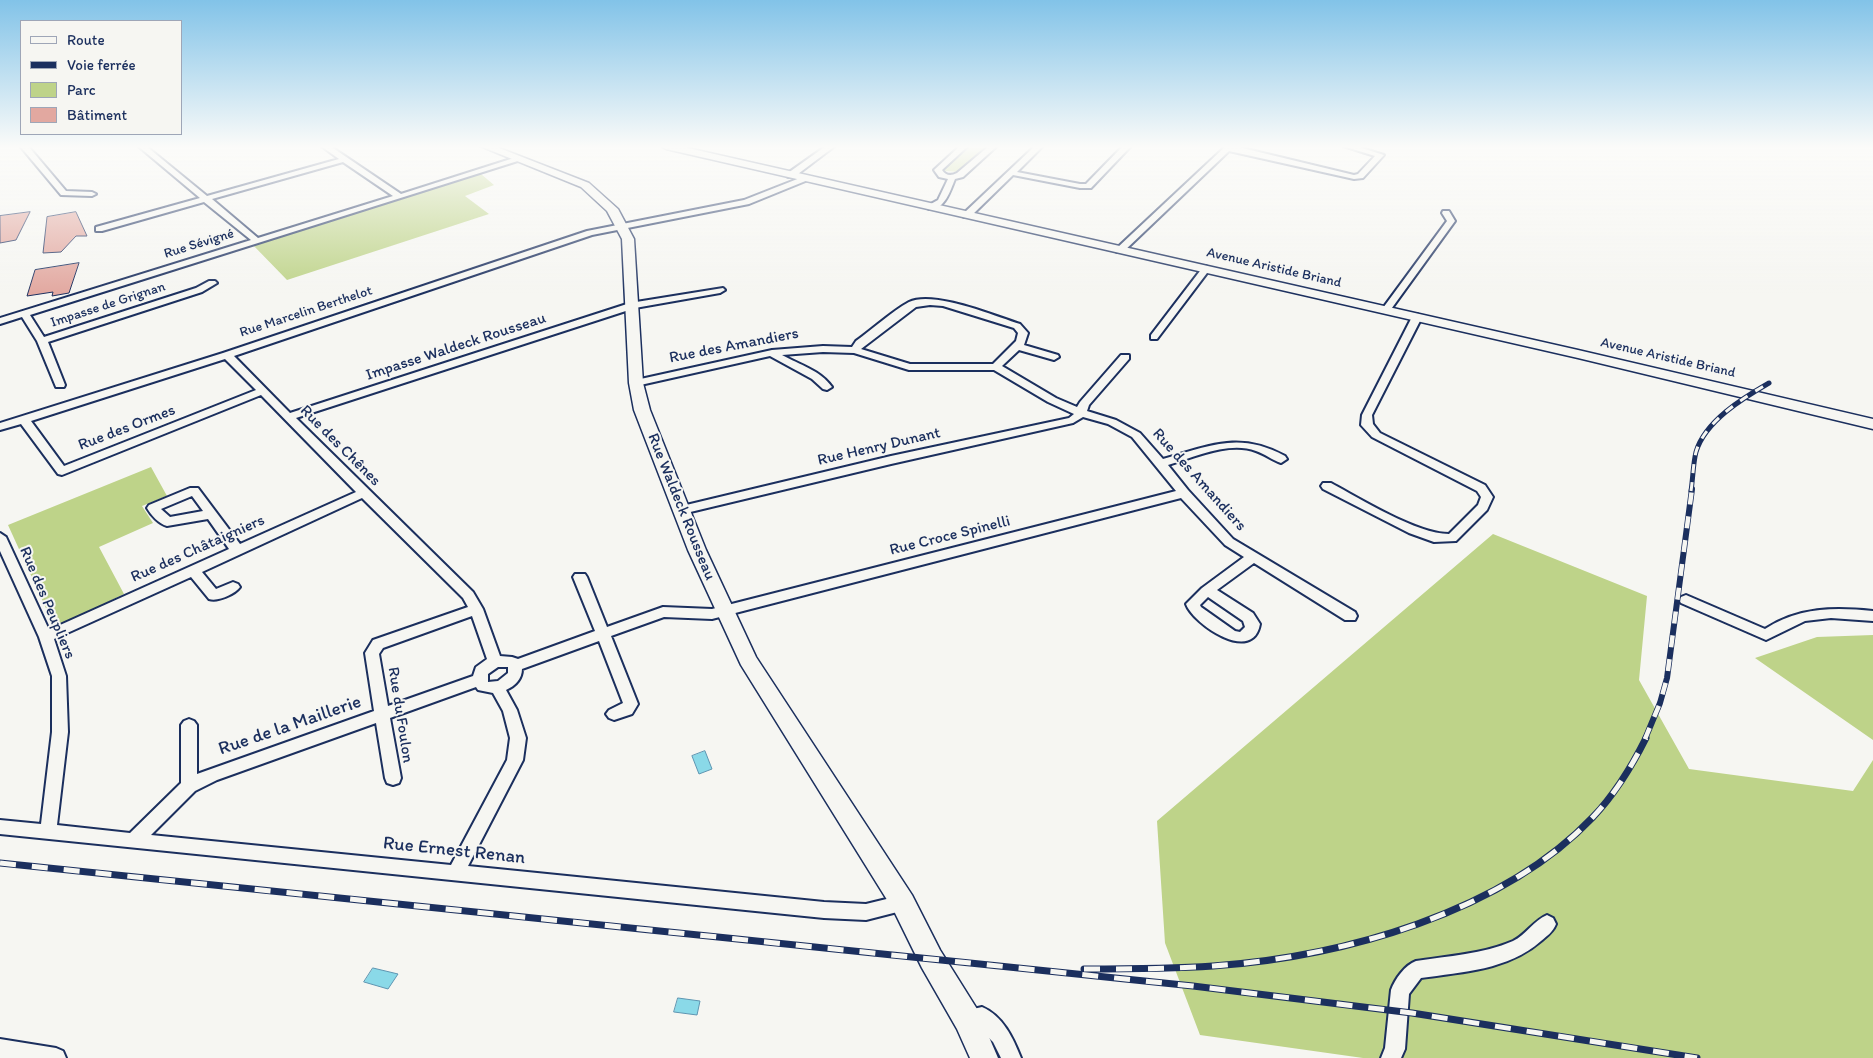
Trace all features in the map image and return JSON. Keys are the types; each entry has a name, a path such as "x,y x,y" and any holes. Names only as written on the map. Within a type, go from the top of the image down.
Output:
{"street":[{"path":"204,195 257,240"},
{"path":"99,230 216,195"},
{"name":"Rue Waldeck Rousseau","path":"596,195 612,209 628,240 636,383 642,410 723,610 748,660 903,903 931,959 967,1019 984,1058"},
{"name":"Rue Marcelin Berthelot","path":"0,427 227,355 590,233 746,202 759,195"},
{"name":"Avenue Aristide Briand","path":"882,195 1417,317 1873,424"},
{"path":"932,207 941,201 944,195"},
{"path":"967,215 988,195"},
{"path":"1120,250 1178,195"},
{"name":"Rue Sévigné","path":"0,321 399,196"},
{"path":"1386,310 1451,221 1446,213"},
{"path":"1154,337 1206,269"},
{"name":"Impasse de Grignan","path":"24,313 42,341 198,290 212,283"},
{"name":"Impasse Waldeck Rousseau","path":"288,417 633,305 720,290"},
{"path":"855,350 860,343 914,304 944,303 1018,326 1022,333 1021,342 996,367"},
{"path":"1327,486 1413,530 1434,538 1452,538 1484,507 1487,497 1481,488 1376,434 1367,425 1367,414 1417,317"},
{"path":"42,341 60,385"},
{"path":"1017,346 1054,357"},
{"name":"Rue des Amandiers","path":"636,383 772,353 822,349 855,350 909,367 996,367 1052,400 1081,413 1112,422 1136,436 1222,535 1253,557 1350,616"},
{"path":"772,353 780,360 822,381 827,387"},
{"name":"Rue des Chênes","path":"227,355 468,595 476,610 495,661"},
{"path":"1081,413 1084,404 1125,357"},
{"name":"Rue des Ormes","path":"25,420 62,471 262,391"},
{"name":"Rue Henry Dunant","path":"682,510 891,460 1073,420 1081,413"},
{"path":"1161,463 1229,446 1242,445 1259,448 1280,459"},
{"name":"Rue des Châtaigniers","path":"46,637 364,493"},
{"name":"Rue Croce Spinelli","path":"723,610 1184,493"},
{"path":"211,514 237,550"},
{"name":"Rue des Peupliers","path":"0,537 46,637 59,676 60,732 48,832"},
{"path":"1209,591 1253,557"},
{"path":"193,570 214,596 233,588"},
{"path":"580,577 631,704 627,710 614,714"},
{"path":"1686,600 1766,635 1780,624 1804,615 1843,613 1873,616"},
{"name":"Rue du Foulon","path":"392,778 372,652 378,644 476,610"},
{"path":"515,666 663,612 712,614 723,610"},
{"path":"507,660 515,666 513,678 497,687 487,687 480,683 481,671 495,661 507,660"},
{"name":"Rue de la Maillerie","path":"134,841 189,786 211,775 479,680"},
{"path":"456,873 515,760 518,738 510,710 497,687"},
{"path":"189,725 189,786"},
{"name":"Rue Ernest Renan","path":"0,827 824,910 866,912 903,903"},
{"path":"1391,1058 1395,1049 1400,990 1416,970 1489,959 1521,947 1547,924"},
{"path":"967,1019 982,1017 1000,1035 1011,1058"},
{"path":"0,1049 56,1058"}],"green space":[{"path":"411,195 467,195 465,196 489,214 287,280 252,244"},
{"path":"151,467 167,496 142,506 153,523 99,547 124,594 55,628 8,525"},
{"path":"1493,534 1647,596 1639,680 1689,769 1853,791 1873,760 1873,1058 1363,1058 1200,1035 1165,943 1157,821"},
{"path":"1873,635 1873,740 1755,658 1817,637"}],"water":[{"path":"705,751 712,769 699,774 692,756"},
{"path":"373,968 398,974 388,989 364,982"},
{"path":"678,998 700,1001 697,1015 674,1012"}],"building":[{"path":"30,212 16,240 0,243 0,216"},
{"path":"76,212 87,236 76,236 61,252 43,253 47,217"},
{"path":"79,263 69,293 52,296 53,292 27,296 35,270"}],"railway":[{"path":"1691,491 1696,452 1708,430 1716,420 1737,403 1769,383"},
{"path":"1645,739 1660,703 1667,678 1692,489"},
{"path":"1084,969 1213,966 1263,961 1366,940 1417,924 1467,904 1513,880 1556,851 1593,817 1609,799 1646,738"},
{"path":"0,863 1193,986 1412,1013 1697,1058"}]}
